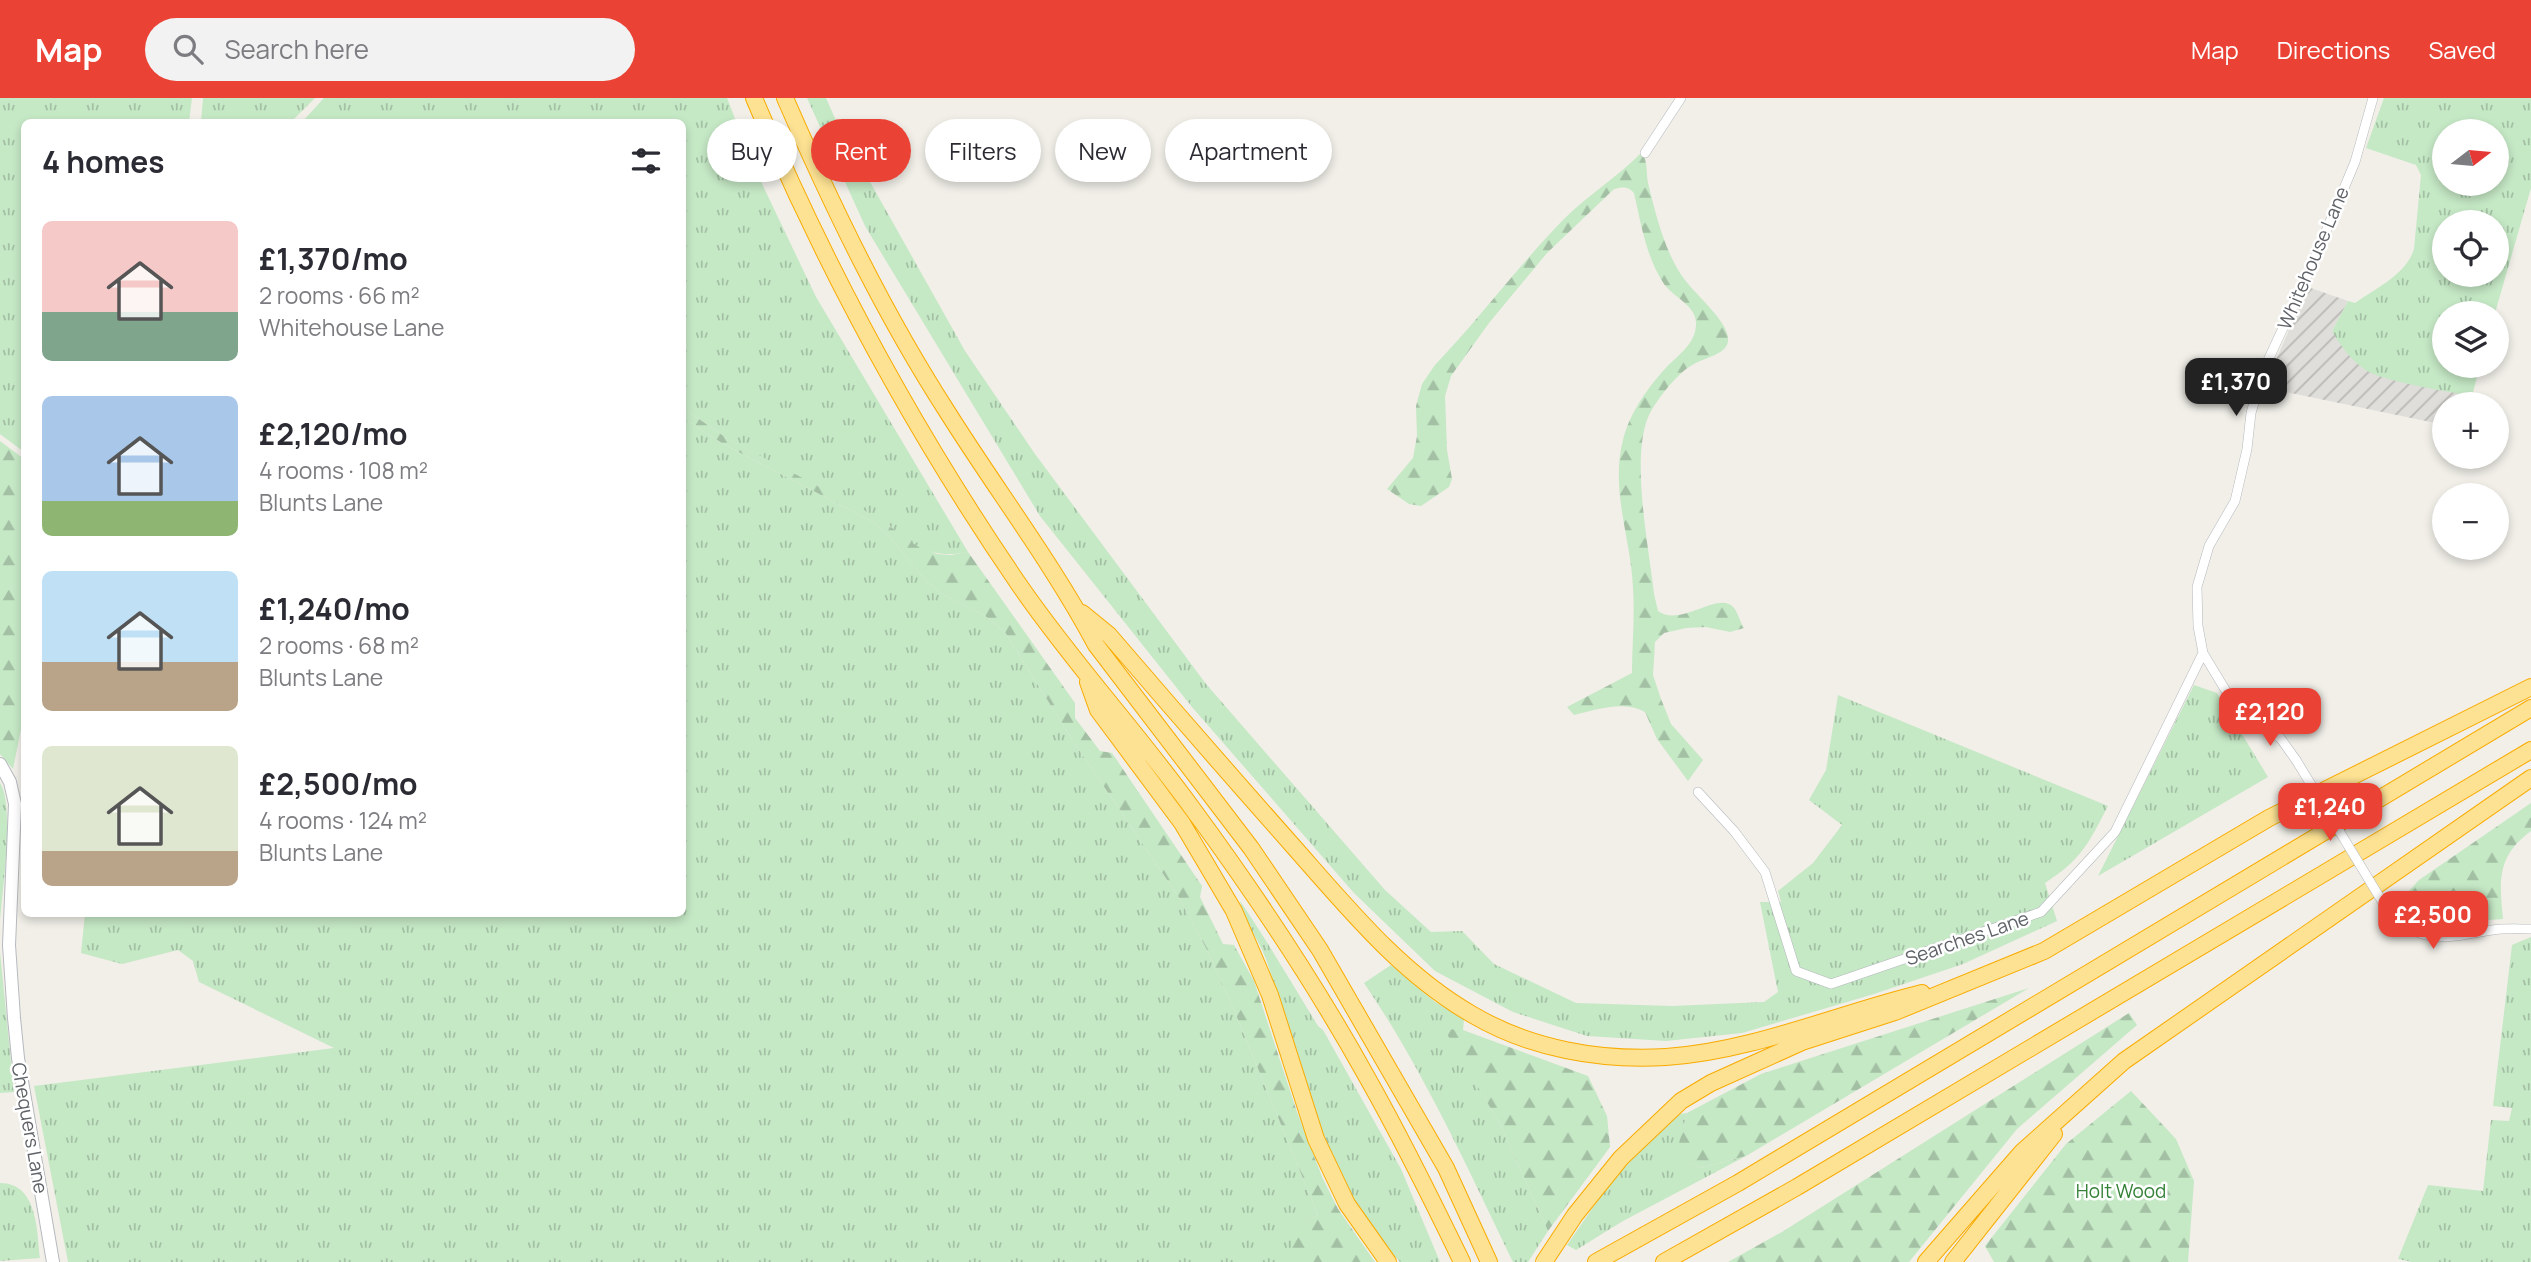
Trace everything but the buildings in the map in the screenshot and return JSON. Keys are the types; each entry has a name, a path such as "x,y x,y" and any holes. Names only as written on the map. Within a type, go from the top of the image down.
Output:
{"highway":[{"path":"754,98 840,284 894,386 1020,586 1084,672 1110,701 1191,806 1307,976 1368,1078 1423,1181 1462,1262"},
{"path":"785,98 857,254 947,411 1077,609 1096,645 1251,848 1320,950 1446,1168 1489,1262"},
{"path":"1077,609 1109,635 1317,873 1399,961 1445,998 1474,1016 1518,1036 1568,1051 1619,1058 1668,1057 1762,1039 1884,1002 1984,977"},
{"path":"1084,672 1098,710 1182,824 1234,911 1270,995 1316,1139 1347,1204 1388,1262"},
{"path":"1544,1262 1621,1158 1681,1101 1711,1083 1802,1042 1895,1012 2043,951 2269,818 2531,687"},
{"path":"1596,1262 1738,1183 2531,708"},
{"path":"1664,1262 1797,1187 2531,750"},
{"path":"1926,1262 2021,1152 2124,1061 2531,778"},
{"path":"1953,1262 2024,1170 2094,1086"}],"street":[{"path":"1645,153 1681,98"},
{"name":"Whitehouse Lane","path":"2374,98 2355,162 2264,369 2251,413 2247,449 2235,501 2209,546 2197,587 2198,626 2203,653 2226,691 2281,738 2388,911 2401,924 2425,936 2455,938 2493,930 2531,929"},
{"name":"Searches Lane","path":"1698,792 1734,831 1765,872 1796,971 1831,984 2041,912 2115,832 2203,653"},
{"name":"Chequers Lane","path":"0,764 13,792 15,826 9,945 18,1058 52,1262"}],"shaded area":[{"path":"2308,287 2348,301 2332,331 2382,377 2453,392 2432,392 2432,422 2267,388 2275,362"}],"green space":[{"path":"0,98 192,98 189,119 21,119 21,450 0,434"},
{"path":"203,98 315,98 294,119 201,119"},
{"path":"324,98 727,98 735,119 707,119 707,182 761,182 816,297 968,552 935,553 917,546 890,526 728,439 686,410 686,119 305,119"},
{"path":"807,98 826,98 835,119 817,119"},
{"path":"2384,98 2531,98 2531,188 2509,264 2509,210 2432,210 2432,287 2502,287 2498,301 2432,301 2432,378 2477,378 2473,392 2451,392 2373,374 2350,357 2332,331 2348,301 2355,303 2389,280 2410,258 2414,249 2421,175 2416,165 2366,148"},
{"path":"1642,152 1654,206 1674,263 1685,281 1723,325 1728,341 1724,349 1688,368 1663,394 1649,415 1641,454 1642,503 1658,611 1678,615 1710,605 1727,603 1734,608 1744,628 1730,632 1706,627 1686,628 1664,633 1655,642 1653,675 1671,724 1703,760 1688,781 1657,739 1645,712 1619,706 1574,715 1567,707 1632,673 1633,588 1619,477 1623,440 1629,421 1644,395 1689,344 1696,324 1693,312 1668,289 1658,274 1645,240 1632,191 1625,188 1614,189 1547,253 1489,323 1451,376 1445,396 1447,450 1452,479 1449,487 1421,506 1409,504 1387,489 1413,458 1417,436 1416,406 1422,384 1435,365 1564,219"},
{"path":"845,182 870,182 965,351 1035,454 1206,684 1385,890 1431,932 1462,931 1494,964 1576,1003 1672,1006 1764,1002 1778,992 1760,902 1781,902 1778,891 1813,863 1842,825 1809,800 1826,770 1838,695 2108,806 2083,850 2068,866 2045,883 2057,921 1963,964 1874,994 1742,1033 1666,1041 1587,1036 1513,1012 1435,971 1354,893 1192,707 1040,516 865,226"},
{"path":"686,410 728,439 877,517 917,546 937,554 968,552 1075,703 1075,718 1100,751 1112,753 1202,886 1200,897 1223,944 1234,945 1254,981 1297,1112 1323,1179 1338,1209 1375,1262 1292,1262 1296,1233 1318,1215 1208,952 1178,896 1071,738 1005,632 984,615 944,595 926,581 892,540 873,522 725,445 686,420"},
{"path":"686,420 725,445 873,522 892,540 926,581 944,595 984,615 1005,632 1071,738 1178,896 1208,952 1234,1010 1318,1215 1310,1219 1297,1234 1292,1262 68,1262 34,1086 334,1048 199,982 193,961 178,950 122,964 81,953 85,917 686,917"},
{"path":"0,441 21,457 21,729 13,769 0,754"},
{"path":"2194,685 2217,693 2268,777 2098,876"},
{"path":"0,783 7,810 7,829 0,922"},
{"path":"2531,803 2531,831 2512,850 2503,870 2503,919 2434,920 2407,913 2395,906 2419,880"},
{"path":"1240,901 1323,1030 1401,1169 1440,1262 1400,1262 1374,1232 1352,1197 1318,1119 1266,959"},
{"path":"2531,937 2531,1262 2412,1262 2398,1259 2428,1185 2483,1191 2491,1120 2509,1121 2512,1108 2493,1106 2512,945"},
{"path":"0,952 14,1092 0,1093"},
{"path":"1391,965 1435,1002 1464,1019 1463,1030 1445,1030 1501,1126 1548,1231 1528,1262 1513,1262 1425,1085 1364,983"},
{"path":"2029,988 1746,1156 1701,1168 1675,1158 1687,1113 1761,1074"},
{"path":"2129,1013 2137,1025 2017,1129 1909,1262 1728,1262 1782,1232"},
{"path":"1444,1029 1463,1030 1588,1076 1607,1116 1610,1147 1548,1231 1501,1126"},
{"name":"Holt Wood","path":"2131,1091 2176,1139 2194,1181 2188,1262 1994,1262 1985,1246 2066,1144"},
{"path":"1687,1113 1676,1158 1701,1168 1746,1156 1623,1221 1576,1250 1567,1245 1603,1193 1638,1152 1680,1114"},
{"path":"0,1183 13,1185 29,1200 36,1223 40,1258 0,1261"}]}
